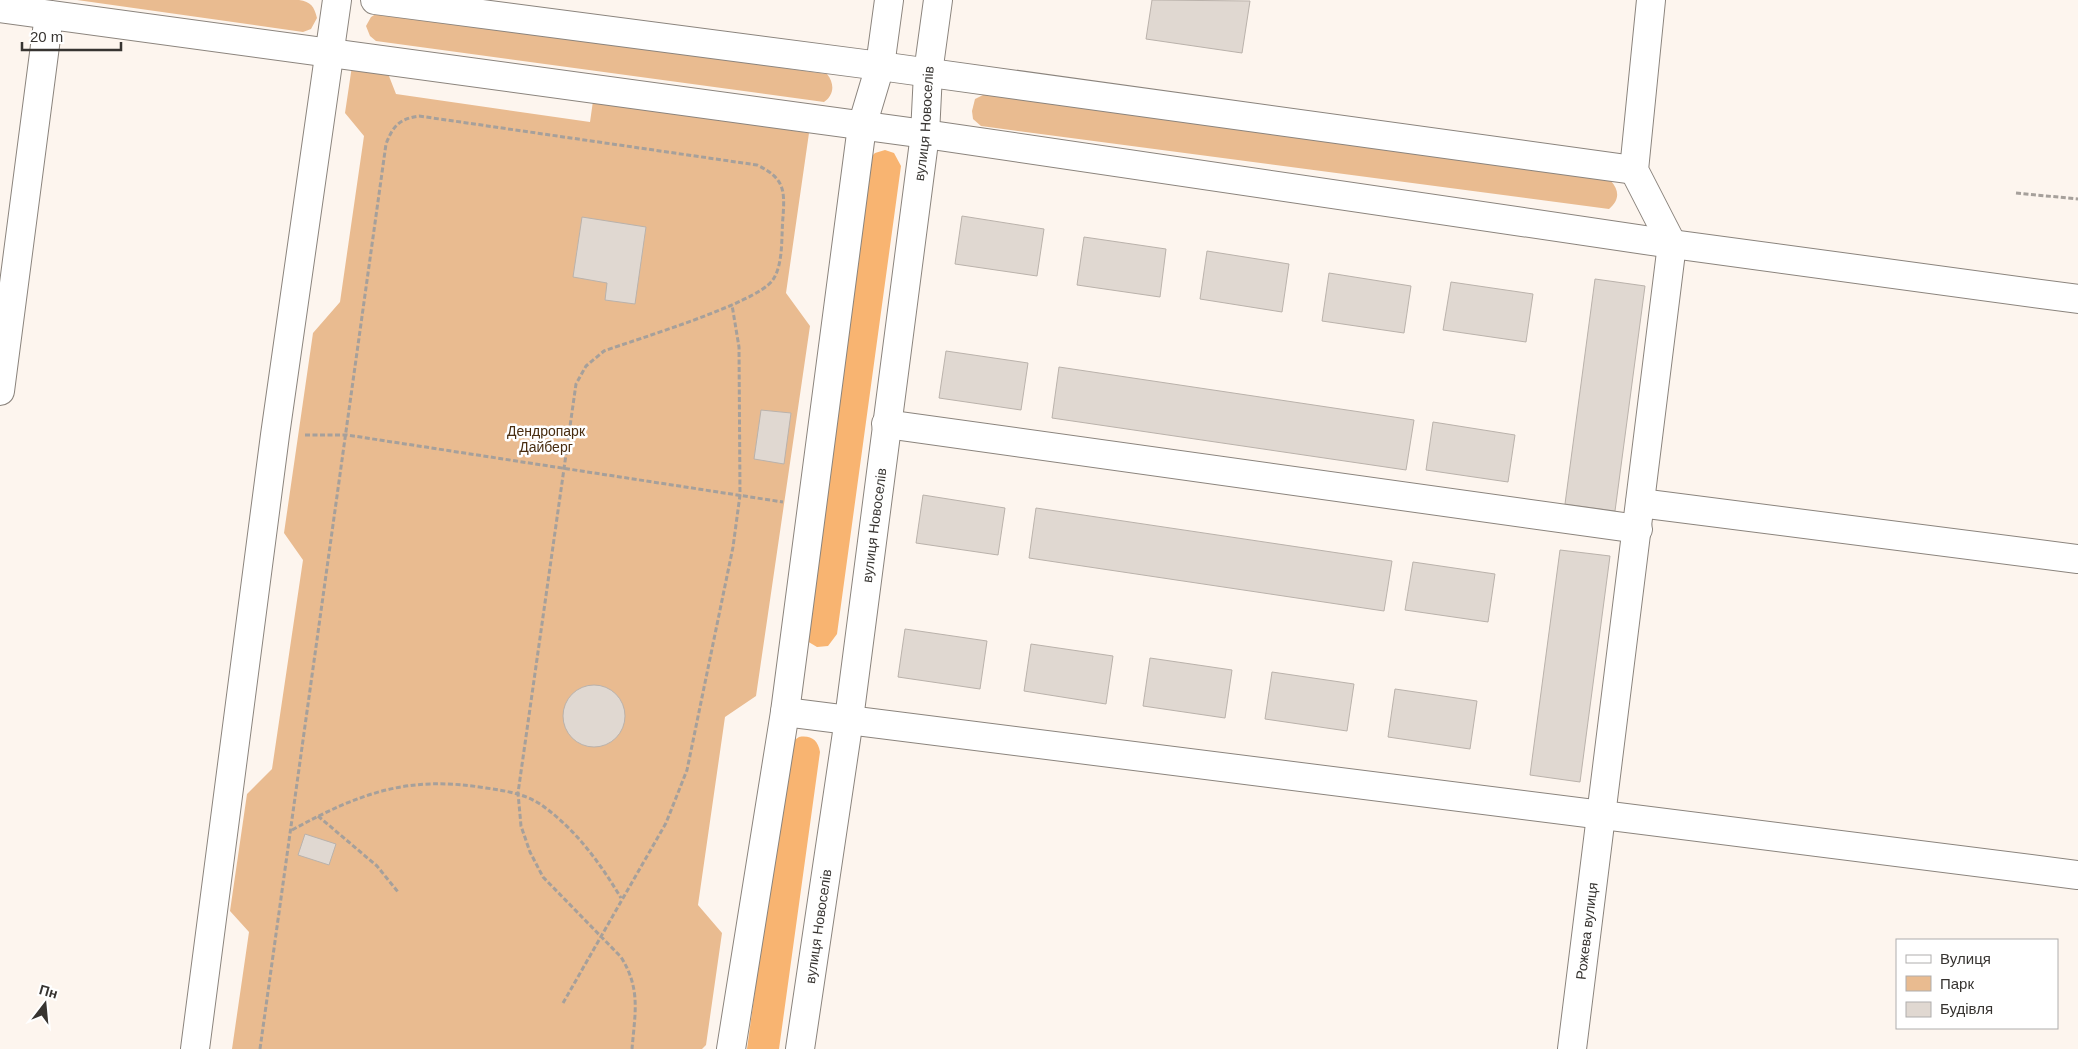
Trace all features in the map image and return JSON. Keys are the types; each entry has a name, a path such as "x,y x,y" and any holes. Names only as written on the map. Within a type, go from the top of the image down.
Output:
{"street":[{"path":"195,1049 275,435 337,0"},
{"path":"375,0 880,66 1634,170"},
{"path":"731,1049 785,712 814,506 862,126 880,66 889,0"},
{"name":"вулиця Новоселів","path":"800,1049 849,720 886,424 926,134 928,73 938,0"},
{"path":"1651,0 1634,170 1672,244"},
{"path":"0,8 926,134 1672,244 2078,299"},
{"path":"0,391 50,15"},
{"name":"Рожева вулиця","path":"1572,1049 1672,244"},
{"path":"886,424 1639,516 2078,559"},
{"path":"785,712 2078,874"}],"path":[{"path":"260,1049 386,144 394,126 406,118 419,116 757,166 772,172 781,183 784,198 778,266 773,280 762,290 732,305 604,351 586,366 576,384 562,468 518,793 521,826 530,852 543,877 621,957 630,972 636,995 632,1049"},
{"path":"2016,193 2078,199"},
{"path":"563,1003 621,898 666,823 687,770 733,547 740,495 739,347 732,305"},
{"path":"275,435 346,435 814,506"},
{"path":"291,830 372,792 417,784 459,783 518,793 542,806 571,830 600,861 621,898"},
{"path":"318,816 377,866 398,892"}],"green space":[{"path":"77,0 299,0 311,5 315,10 317,18 311,29 303,32"},
{"path":"379,12 827,74 830,78 832,89 830,96 824,102 376,41 370,36 366,26 371,17"},
{"name":"Дендропарк Дайберг","path":"352,66 387,71 396,94 590,122 593,101 809,133 786,293 810,326 756,696 725,717 698,905 722,933 706,1045 702,1049 232,1049 249,932 230,911 247,794 272,769 303,560 284,533 313,333 340,302 364,136 345,113"},
{"path":"985,94 1611,181 1616,188 1617,196 1615,203 1609,209 981,126 973,119 972,111 975,99"}],"shaded area":[{"path":"885,150 894,153 901,166 837,634 828,646 817,647 807,641 871,157 875,153"},
{"path":"799,737 807,737 816,741 820,752 779,1049 747,1049 788,748 790,743"}],"building":[{"path":"1152,0 1250,1 1242,53 1146,39"},
{"path":"962,216 1044,229 1037,276 955,264"},
{"path":"582,217 646,227 635,304 605,300 607,283 573,277"},
{"path":"1084,237 1166,249 1160,297 1077,285"},
{"path":"1207,251 1289,264 1282,312 1200,299"},
{"path":"1329,273 1411,286 1404,333 1322,321"},
{"path":"1595,279 1645,286 1615,511 1565,504"},
{"path":"1451,282 1533,294 1526,342 1443,330"},
{"path":"946,351 1028,363 1021,410 939,398"},
{"path":"1059,367 1414,420 1406,470 1052,418"},
{"path":"761,410 791,413 784,464 754,459"},
{"path":"1433,422 1515,435 1508,482 1426,470"},
{"path":"923,495 1005,508 998,555 916,543"},
{"path":"1036,508 1392,561 1384,611 1029,558"},
{"path":"1560,550 1610,556 1580,782 1530,775"},
{"path":"1413,562 1495,574 1488,622 1405,610"},
{"path":"905,629 987,641 980,689 898,677"},
{"path":"1031,644 1113,656 1106,704 1024,691"},
{"path":"1150,658 1232,670 1225,718 1143,706"},
{"path":"1272,672 1354,684 1347,731 1265,719"},
{"path":"594,685 606,688 616,694 622,704 625,716 622,728 616,738 606,744 594,747 582,744 572,738 566,728 563,716 566,704 572,694 582,688"},
{"path":"1395,689 1477,701 1470,749 1388,737"},
{"path":"305,834 336,844 329,865 298,855"}]}
